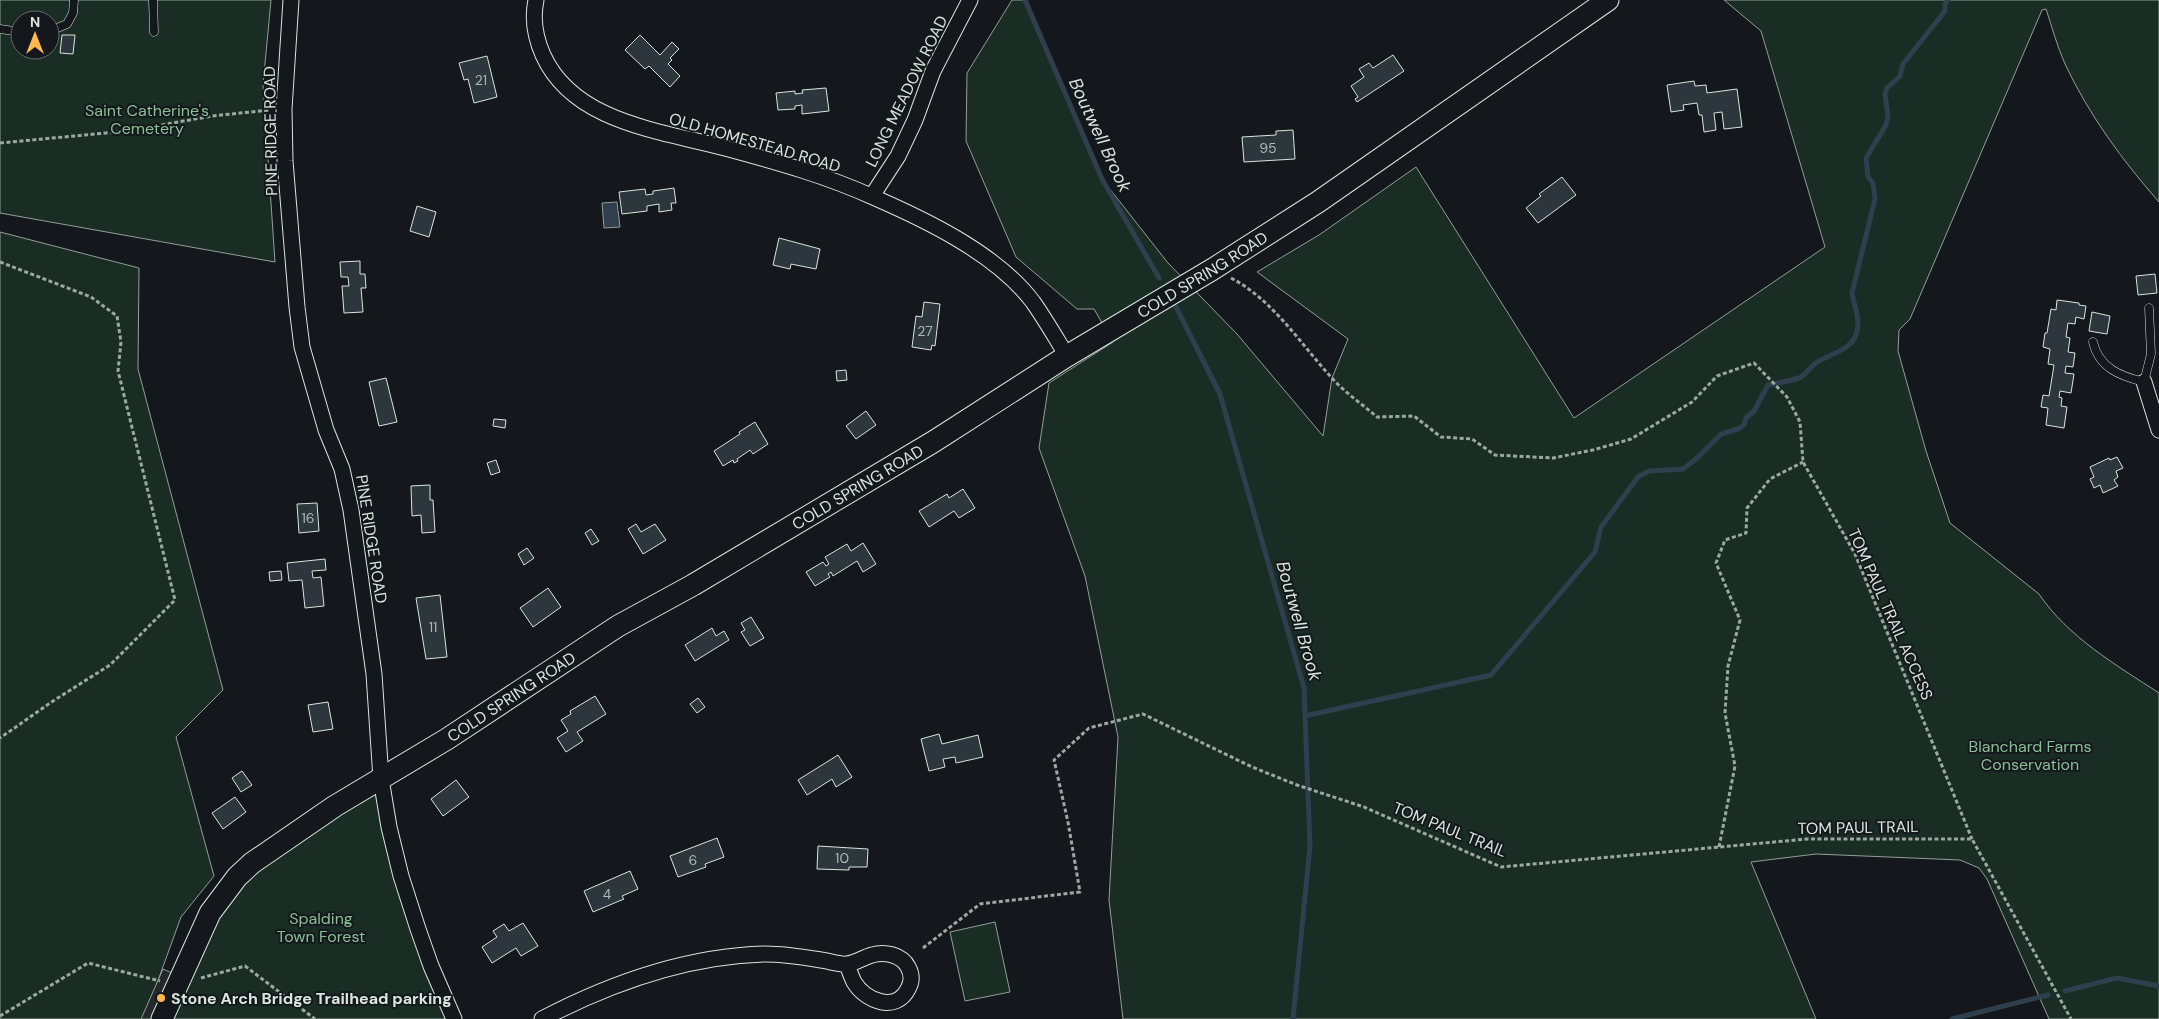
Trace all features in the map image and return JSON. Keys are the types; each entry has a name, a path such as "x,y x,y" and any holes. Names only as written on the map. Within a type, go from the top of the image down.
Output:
{"street":[{"name":"PINE RIDGE ROAD","path":"291,0 284,109 285,161 301,337 326,430 342,469 351,510 374,674 380,779 389,827 401,876 431,966 454,1019"},
{"name":"OLD HOMESTEAD ROAD","path":"536,0 534,26 538,44 548,67 561,84 572,93 603,113 659,132 787,166 872,196 952,236 987,258 1032,301 1067,356"},
{"name":"LONG MEADOW ROAD","path":"872,196 898,156 915,120 934,71 970,0"},
{"name":"COLD SPRING ROAD","path":"162,1019 210,913 237,877 252,863 334,806 447,739 618,626 693,585 925,446 1067,356 1213,269 1318,202 1608,0"},
{"path":"2144,382 2159,430"},
{"path":"542,1019 588,997 626,983 702,961 765,954 812,958 847,964"}],"lane":[{"path":"60,27 67,24 73,13 74,0"},
{"path":"153,0 154,32"},
{"path":"2093,342 2095,353 2103,364 2122,376 2144,382 2151,354 2150,308"}],"path":[{"path":"0,143 126,131 212,116 284,109"},
{"path":"0,262 90,297 117,316 121,342 118,371 175,600 110,666 53,701 0,738"},
{"name":"TOM PAUL TRAIL ACCESS","path":"1213,269 1250,288 1305,345 1332,378 1377,417 1414,416 1441,437 1472,439 1495,455 1553,458 1593,450 1631,439 1692,402 1717,376 1754,363 1787,397 1800,422 1803,462 1855,554 1972,839"},
{"path":"1719,847 1735,766 1724,713 1728,666 1740,620 1716,563 1725,540 1746,533 1747,508 1770,479 1803,462"},
{"name":"TOM PAUL TRAIL","path":"923,948 980,904 1080,892 1068,822 1054,760 1089,728 1143,714 1252,767 1297,785 1364,807 1501,867 1807,839 1972,839"},
{"path":"1972,839 2071,1019"},
{"path":"0,1016 88,963 159,981 178,983 244,966 315,1019"}],"green space":[{"name":"Saint Catherine's Cemetery","path":"0,0 271,0 263,85 275,262 0,213"},
{"name":"Blanchard Farms Conservation","path":"1012,0 1025,0 1102,179 1168,263 1237,334 1323,436 1332,378 1348,339 1257,272 1319,235 1416,167 1574,418 1825,247 1761,31 1724,0 2159,0 2159,202 2119,153 2074,83 2062,57 2046,9 2042,10 1910,319 1899,330 1898,351 1926,451 1950,523 2039,594 2064,624 2078,637 2110,661 2159,693 2159,1019 2049,1019 1987,879 1979,868 1960,860 1816,854 1751,862 1816,1019 1123,1019 1109,900 1118,737 1085,576 1039,448 1049,383 1113,342 1094,309 1077,309 1016,257 966,141 967,73"},
{"path":"0,232 139,268 138,369 223,690 176,737 214,876 181,917 144,1019 0,1019"},
{"name":"Spalding Town Forest","path":"381,779 389,827 454,1019 147,1019 252,863"},
{"path":"995,922 1010,992 965,1001 950,932"}],"shaded area":[{"name":"Stone Arch Bridge Trailhead parking","path":"163,969 181,977 164,1019 141,1019"}],"water":[{"path":"617,202 620,227 604,228 602,203"}],"building":[{"path":"62,35 75,35 73,54 60,53"},
{"path":"640,35 660,55 672,42 679,49 670,58 672,60 668,64 680,76 670,87 649,66 645,69 625,50"},
{"path":"1393,55 1404,71 1357,102 1355,99 1358,97 1351,86 1364,77 1359,69 1369,63 1373,68"},
{"path":"487,56 497,97 474,103 468,79 464,80 459,63"},
{"path":"1694,81 1695,86 1706,85 1707,93 1737,89 1742,127 1724,129 1722,112 1714,113 1716,130 1704,132 1702,115 1699,115 1697,103 1683,105 1684,110 1671,112 1667,85"},
{"path":"826,88 829,111 802,114 802,105 795,106 795,109 778,110 776,93 795,91 795,94 803,93 802,90"},
{"path":"1293,130 1295,159 1244,162 1242,137 1276,135 1276,131"},
{"path":"1562,177 1576,195 1538,223 1526,208 1541,196 1539,194"},
{"path":"674,188 676,203 671,203 672,210 659,212 659,204 647,206 647,211 622,214 619,192 645,189 646,195 653,194 653,191"},
{"path":"417,206 436,212 429,237 410,231"},
{"path":"779,238 820,249 816,269 791,264 790,269 773,265"},
{"path":"360,261 360,274 365,274 366,288 361,288 363,312 344,313 342,286 349,286 348,277 341,277 340,262"},
{"path":"2155,274 2157,293 2138,295 2136,276"},
{"path":"2057,300 2079,303 2079,305 2086,306 2084,319 2076,317 2075,324 2068,323 2066,337 2070,338 2068,352 2075,353 2073,367 2066,366 2065,373 2074,374 2071,393 2060,391 2059,397 2062,398 2061,406 2067,407 2064,428 2046,425 2048,408 2041,407 2043,395 2049,396 2054,365 2048,364 2050,349 2043,347 2045,333 2047,333 2051,309 2056,310"},
{"path":"924,302 940,304 935,346 932,345 931,350 912,347 916,316 922,317"},
{"path":"2092,312 2110,316 2107,334 2089,331"},
{"path":"846,370 847,380 837,381 836,371"},
{"path":"386,378 397,422 379,426 369,382"},
{"path":"866,411 876,425 856,439 846,426"},
{"path":"494,419 506,420 505,428 493,426"},
{"path":"755,422 768,444 753,454 750,450 737,459 738,461 734,463 733,460 723,466 714,451"},
{"path":"2117,457 2123,468 2116,471 2118,477 2114,480 2118,486 2103,493 2100,485 2094,488 2090,479 2094,477 2090,467 2109,458 2110,460"},
{"path":"496,460 500,472 491,475 487,463"},
{"path":"430,485 430,500 433,500 435,532 422,533 421,515 412,516 411,486"},
{"path":"963,489 975,508 959,518 954,511 929,527 919,511 947,494 949,498"},
{"path":"317,503 319,531 299,533 297,504"},
{"path":"636,524 641,532 655,524 666,540 643,554 628,529"},
{"path":"591,529 599,541 592,545 585,533"},
{"path":"863,543 876,564 863,572 857,561 833,576 831,572 828,574 830,577 815,586 806,572 823,562 826,566 829,564 825,557 847,544 851,551"},
{"path":"527,548 534,558 524,565 518,554"},
{"path":"325,559 326,570 312,571 313,578 321,577 324,606 305,608 302,580 289,581 287,563"},
{"path":"281,571 282,580 270,581 269,572"},
{"path":"548,588 561,607 533,627 520,608"},
{"path":"440,595 447,657 426,659 416,598"},
{"path":"751,617 764,638 750,646 741,632 745,630 741,623"},
{"path":"712,628 716,636 724,631 729,640 695,661 685,645"},
{"path":"595,696 606,714 577,732 583,741 566,752 557,738 568,731 561,720 571,714 570,711"},
{"path":"698,698 705,707 697,713 690,704"},
{"path":"328,702 333,729 313,732 308,705"},
{"path":"939,734 942,744 978,735 983,757 956,763 955,757 943,759 945,767 929,771 921,739"},
{"path":"838,755 852,777 836,787 832,779 807,795 798,780"},
{"path":"242,771 252,785 241,792 232,778"},
{"path":"456,780 469,797 443,816 431,799"},
{"path":"235,797 246,812 223,829 212,813"},
{"path":"717,838 724,857 705,864 706,867 678,877 670,856"},
{"path":"818,846 868,849 867,867 849,867 849,870 817,869"},
{"path":"630,871 638,889 622,896 624,899 593,912 584,891"},
{"path":"523,923 538,946 521,956 516,948 492,963 482,947 497,937 493,931 504,924 509,931"}],"waterway":[{"name":"Boutwell Brook","path":"1025,0 1102,179 1159,278"},
{"path":"1305,716 1491,675 1595,552 1601,527 1638,477 1649,471 1683,469 1695,460 1721,434 1738,429 1744,425 1746,418 1754,411 1768,385 1801,377 1816,363 1851,343 1858,326 1852,293 1875,199 1873,183 1868,177 1866,158 1886,125 1888,117 1885,94 1887,88 1900,76 1903,64 1945,11 1945,4 1948,0"},
{"name":"Boutwell Brook","path":"1176,307 1220,394 1304,688 1310,846 1293,1019"},
{"path":"2065,991 2117,978 2159,986"},
{"path":"1952,1019 2048,995"}],"place":[{"name":"Stone Arch Bridge Trailhead parking","path":"161,998"}]}
